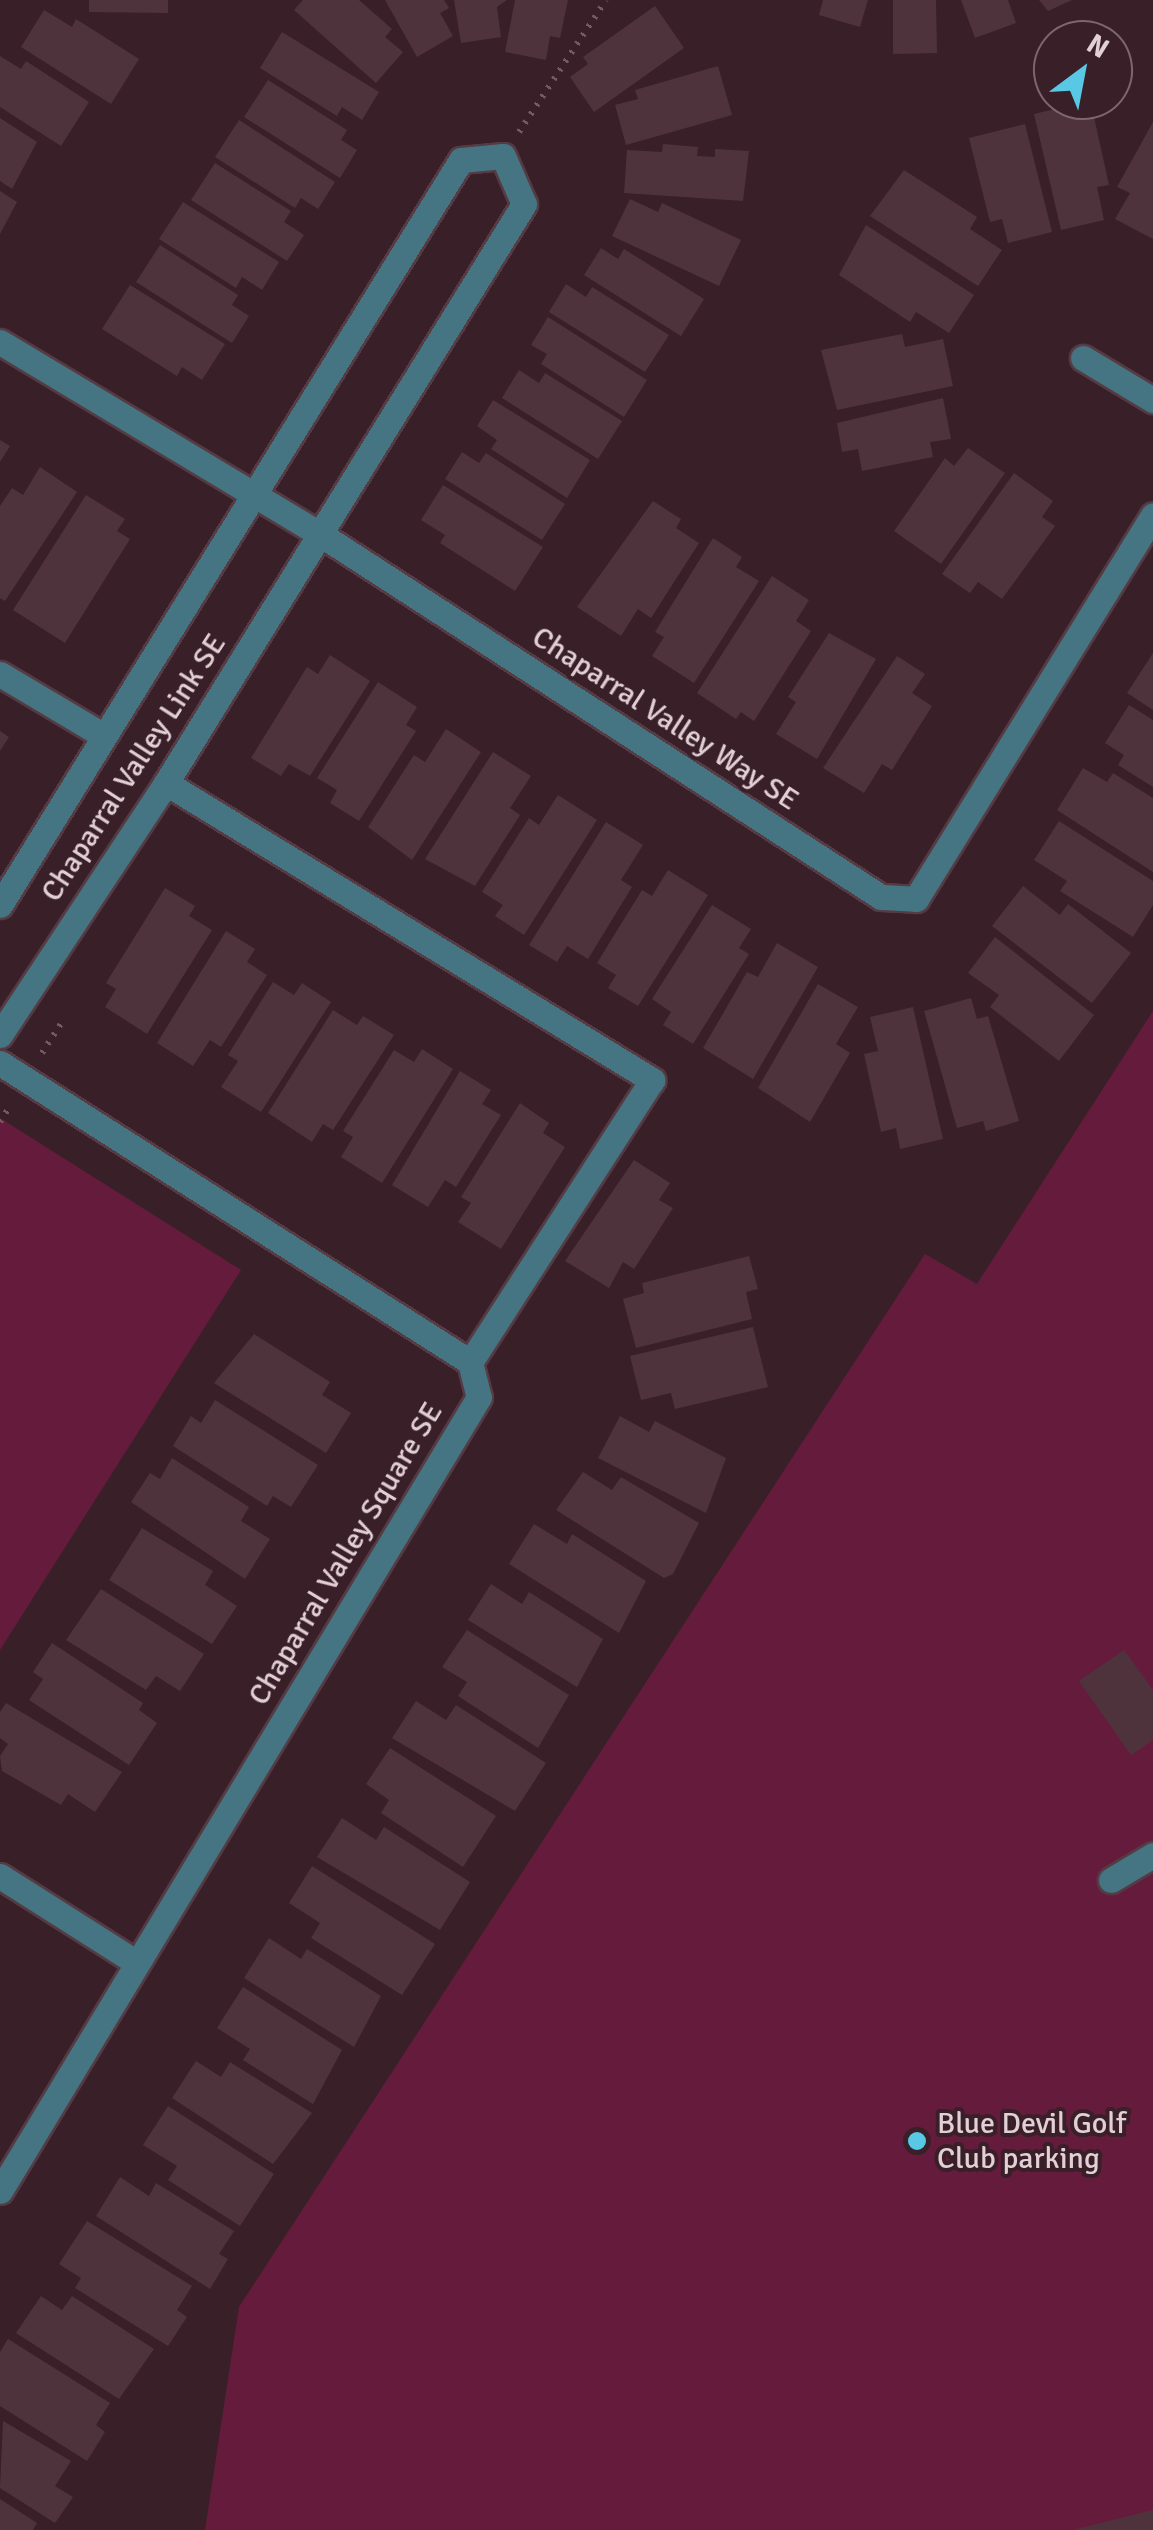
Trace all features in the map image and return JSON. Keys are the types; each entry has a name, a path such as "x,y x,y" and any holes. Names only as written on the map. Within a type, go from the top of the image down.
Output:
{"street":[{"name":"Chaparral Valley Link SE","path":"0,905 461,160 504,156 524,204 166,783 0,1036"},
{"name":"Chaparral Valley Way SE","path":"0,342 320,534 881,898 916,899 1153,515"},
{"path":"1082,358 1153,400"},
{"path":"0,674 104,736"},
{"path":"0,1063 470,1362 652,1080 166,783"},
{"name":"Chaparral Valley Square SE","path":"0,2192 134,1961 479,1398 470,1362"},
{"path":"1111,1880 1153,1855"},
{"path":"0,1876 134,1961"}],"path":[{"path":"504,156 606,0"}],"shaded area":[{"path":"1153,1011 1153,2530 205,2530 239,2307 925,1254 977,1284"},
{"path":"0,1118 241,1270 0,1650"}],"building":[{"path":"89,0 168,0 168,13 89,12"},
{"path":"303,0 359,0 392,29 385,37 403,52 376,83 294,10"},
{"path":"385,0 444,0 449,8 440,13 453,36 417,57"},
{"path":"454,0 507,0 497,7 501,37 461,43"},
{"path":"515,0 568,0 560,38 550,36 546,60 505,52"},
{"path":"823,0 868,0 860,27 819,15"},
{"path":"893,0 936,0 937,53 893,54"},
{"path":"961,0 1008,0 1016,23 975,38"},
{"path":"1039,0 1072,0 1048,11"},
{"path":"655,6 684,48 594,112 570,77 588,64 583,57"},
{"path":"44,10 72,27 76,19 139,59 111,104 21,47"},
{"path":"282,32 379,92 362,120 342,107 337,116 260,68"},
{"path":"0,56 21,69 26,61 89,102 61,146 0,107"},
{"path":"718,66 732,115 626,145 615,105 638,99 635,90"},
{"path":"268,80 347,130 341,140 357,150 340,178 244,117"},
{"path":"0,118 37,142 12,189 0,181"},
{"path":"239,120 335,182 318,209 301,198 295,208 215,157"},
{"path":"1035,120 1095,120 1109,185 1097,187 1104,220 1061,230"},
{"path":"1153,122 1153,239 1115,219 1130,193 1117,187"},
{"path":"1025,124 1052,232 1008,243 1002,219 990,222 969,138"},
{"path":"663,144 698,147 697,156 715,157 715,149 749,151 743,201 624,193 627,150 662,152"},
{"path":"215,163 291,211 284,222 304,235 287,261 191,200"},
{"path":"904,170 977,217 970,229 1002,250 978,286 870,216"},
{"path":"0,191 17,202 0,234"},
{"path":"630,199 658,212 662,203 741,240 719,286 612,236"},
{"path":"183,202 279,262 262,290 242,277 236,288 159,239"},
{"path":"866,225 974,295 949,333 916,312 910,322 839,275"},
{"path":"160,245 238,295 232,305 249,316 232,343 136,282"},
{"path":"601,248 618,259 624,249 704,299 681,336 584,275"},
{"path":"566,284 586,297 592,287 669,335 645,372 549,312"},
{"path":"130,285 225,344 202,380 182,367 177,376 102,329"},
{"path":"548,317 647,380 624,417 541,364 547,354 531,345"},
{"path":"902,334 905,347 943,339 953,386 837,410 821,350"},
{"path":"519,370 539,383 545,373 622,421 598,459 502,398"},
{"path":"943,398 951,439 930,442 933,457 862,471 858,449 842,452 837,423"},
{"path":"493,400 590,460 567,498 491,449 497,440 477,426"},
{"path":"0,440 10,446 0,462"},
{"path":"968,448 1005,473 941,564 894,531 945,458 954,466"},
{"path":"462,452 479,463 486,453 565,504 542,540 445,479"},
{"path":"40,467 77,492 5,601 0,598 0,506 12,488 23,495"},
{"path":"1014,473 1053,501 1042,517 1055,526 1002,599 978,582 970,593 942,574"},
{"path":"443,485 543,547 515,591 440,543 445,535 421,520"},
{"path":"86,495 125,519 117,531 130,539 65,643 13,610"},
{"path":"653,501 681,519 676,528 699,543 651,618 638,609 621,636 577,607"},
{"path":"713,538 742,557 736,567 759,581 694,683 652,656 664,637 655,632"},
{"path":"772,576 809,600 796,621 811,631 754,721 741,712 736,719 697,693"},
{"path":"829,633 876,659 817,759 776,734 796,702 788,697"},
{"path":"1153,653 1153,710 1127,693"},
{"path":"330,655 370,681 310,776 289,764 281,776 251,758 307,667 318,674"},
{"path":"897,656 925,674 912,693 932,706 892,770 882,764 864,793 823,768"},
{"path":"378,682 417,707 406,725 416,731 359,821 330,803 337,790 317,778"},
{"path":"1129,705 1153,720 1153,787 1118,765 1124,755 1105,743"},
{"path":"446,729 481,752 412,860 368,827 414,755 425,762"},
{"path":"0,731 9,737 0,751"},
{"path":"493,752 531,776 510,808 520,815 475,886 425,859"},
{"path":"1083,768 1107,782 1113,773 1153,798 1153,872 1057,810"},
{"path":"558,795 597,820 524,935 495,916 503,905 482,892 529,818 539,825"},
{"path":"1059,821 1153,881 1153,905 1133,937 1060,891 1067,881 1034,860"},
{"path":"606,822 643,845 621,880 632,887 588,959 567,946 557,962 529,945"},
{"path":"668,870 708,895 638,1006 608,988 616,975 597,963 642,890 652,896"},
{"path":"1023,886 1060,915 1068,904 1131,953 1092,1003 992,926"},
{"path":"165,888 195,906 189,916 212,930 147,1034 105,1007 116,989 106,983"},
{"path":"712,905 751,929 739,948 749,954 693,1044 663,1025 671,1012 652,999"},
{"path":"226,931 255,949 247,962 267,975 221,1047 210,1040 193,1066 157,1043"},
{"path":"995,937 1094,1015 1059,1061 990,1007 999,995 968,973"},
{"path":"777,943 818,967 753,1079 703,1048 747,972 758,977"},
{"path":"273,982 294,995 302,983 331,1002 261,1112 221,1087 238,1061 228,1055"},
{"path":"818,984 858,1007 836,1044 850,1053 810,1122 758,1088"},
{"path":"971,998 977,1019 988,1016 1019,1121 986,1131 983,1121 957,1128 924,1011"},
{"path":"913,1007 943,1139 900,1149 896,1128 881,1132 864,1054 878,1051 870,1017"},
{"path":"333,1010 357,1025 363,1016 394,1035 333,1130 323,1124 312,1142 268,1113"},
{"path":"422,1049 453,1069 382,1183 341,1157 353,1137 343,1131 394,1050 414,1062"},
{"path":"460,1071 491,1090 482,1104 501,1115 456,1187 445,1180 428,1207 392,1185"},
{"path":"520,1103 549,1123 543,1133 565,1147 501,1249 458,1222 471,1203 461,1197"},
{"path":"634,1160 670,1183 659,1200 673,1208 634,1269 623,1262 609,1288 565,1261"},
{"path":"749,1256 758,1289 746,1292 752,1319 636,1348 623,1299 644,1293 642,1283"},
{"path":"753,1327 768,1387 675,1409 671,1393 641,1400 630,1356"},
{"path":"254,1334 330,1382 322,1395 351,1413 326,1453 214,1383"},
{"path":"215,1400 318,1465 291,1507 273,1496 267,1506 173,1446 191,1416 201,1423"},
{"path":"620,1416 649,1432 655,1421 726,1458 706,1513 598,1458"},
{"path":"172,1458 249,1507 241,1521 270,1539 245,1579 131,1502 150,1473 160,1479"},
{"path":"583,1472 612,1490 621,1477 699,1523 673,1574 664,1578 556,1510"},
{"path":"534,1524 567,1544 572,1534 646,1581 619,1633 509,1564"},
{"path":"142,1528 213,1571 205,1585 237,1606 212,1644 109,1580"},
{"path":"491,1584 522,1604 529,1592 603,1639 577,1687 468,1620"},
{"path":"101,1589 204,1654 180,1691 156,1676 146,1690 66,1640"},
{"path":"467,1630 569,1695 538,1748 458,1696 467,1682 442,1667"},
{"path":"52,1643 143,1703 139,1710 157,1723 129,1765 29,1700 43,1679 33,1672"},
{"path":"1124,1650 1153,1690 1153,1740 1131,1755 1079,1681"},
{"path":"416,1701 446,1720 456,1705 546,1763 515,1811 392,1738"},
{"path":"6,1703 122,1772 95,1812 68,1794 61,1805 2,1771 0,1756 8,1744 0,1738 0,1712"},
{"path":"390,1748 496,1816 463,1867 381,1813 389,1800 366,1784"},
{"path":"342,1818 376,1840 384,1827 470,1882 440,1930 317,1857"},
{"path":"312,1866 435,1944 402,1995 311,1938 320,1923 289,1903"},
{"path":"269,1938 301,1959 307,1949 381,1996 354,2047 244,1978"},
{"path":"243,1987 342,2050 313,2104 243,2060 250,2049 217,2028"},
{"path":"196,2061 221,2077 230,2062 312,2113 273,2164 172,2098"},
{"path":"168,2106 274,2174 240,2226 168,2180 177,2166 143,2145"},
{"path":"120,2177 149,2196 156,2183 234,2231 219,2254 228,2259 210,2289 96,2216"},
{"path":"87,2221 192,2286 177,2310 187,2317 168,2346 75,2288 81,2278 59,2264"},
{"path":"41,2296 62,2310 72,2296 154,2349 119,2399 16,2333"},
{"path":"8,2339 110,2403 96,2425 105,2432 87,2461 0,2406 0,2352"},
{"path":"3,2421 71,2461 55,2486 73,2497 55,2523 0,2488"},
{"path":"0,2499 37,2523 33,2530 0,2530"},
{"path":"1153,2510 1153,2530 1077,2530 1077,2529"}],"place":[{"name":"Blue Devil Golf Club parking","path":"917,2141"}]}
